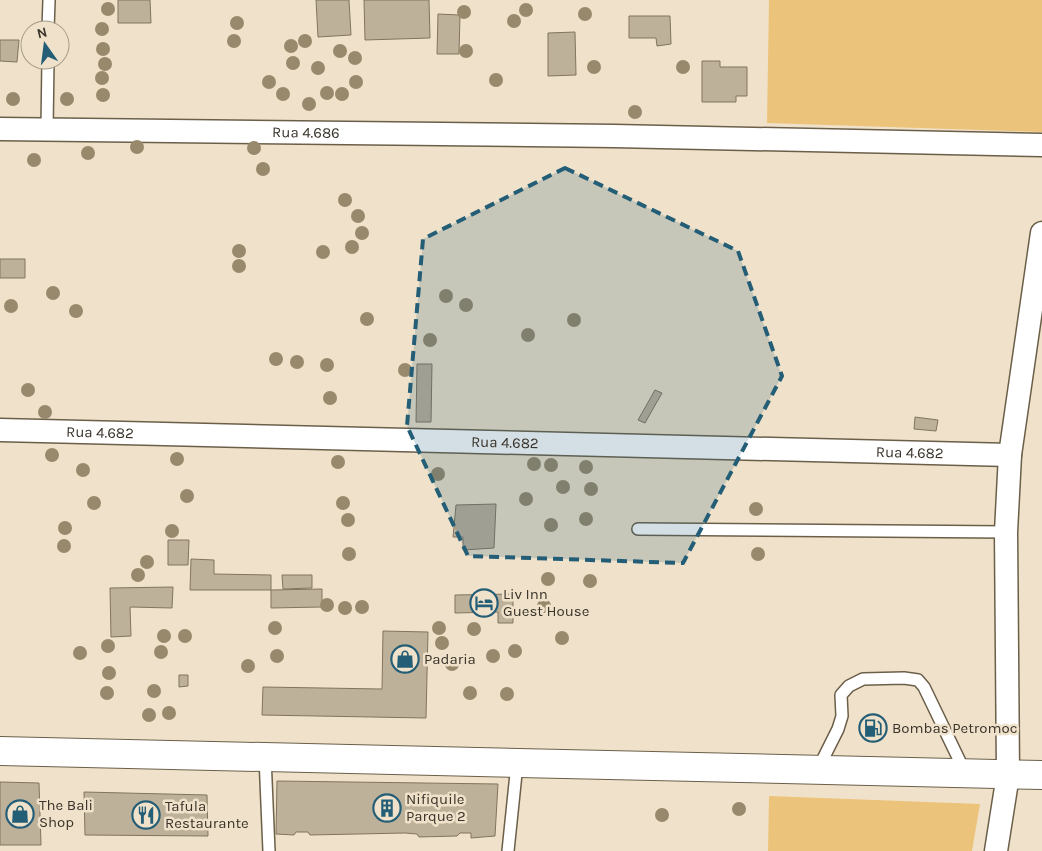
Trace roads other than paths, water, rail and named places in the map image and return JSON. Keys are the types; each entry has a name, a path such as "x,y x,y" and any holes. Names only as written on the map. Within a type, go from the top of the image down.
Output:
{"main road":[{"path":"0,751 1042,775"}],"street":[{"name":"Rua 4.686","path":"0,129 614,136 1042,146"},
{"path":"996,851 1008,775 1006,532 1010,455 1042,232"},
{"name":"Rua 4.682","path":"0,430 1010,455"}],"lane":[{"path":"48,20 49,0"},
{"path":"47,129 48,70"},
{"path":"638,529 1006,532"},
{"path":"817,771 838,729 842,716 841,696 849,686 863,679 904,678 918,680 924,687 966,774"},
{"path":"265,757 269,851"},
{"path":"508,851 517,764"}],"place":[{"name":"Liv Inn Guest House","path":"484,603"},
{"name":"Padaria","path":"405,659"},
{"name":"Bombas Petromoc","path":"873,728"},
{"name":"Nifiquile Parque 2","path":"387,808"},
{"name":"The Bali Shop","path":"20,814"},
{"name":"Tafula Restaurante","path":"146,815"}]}
